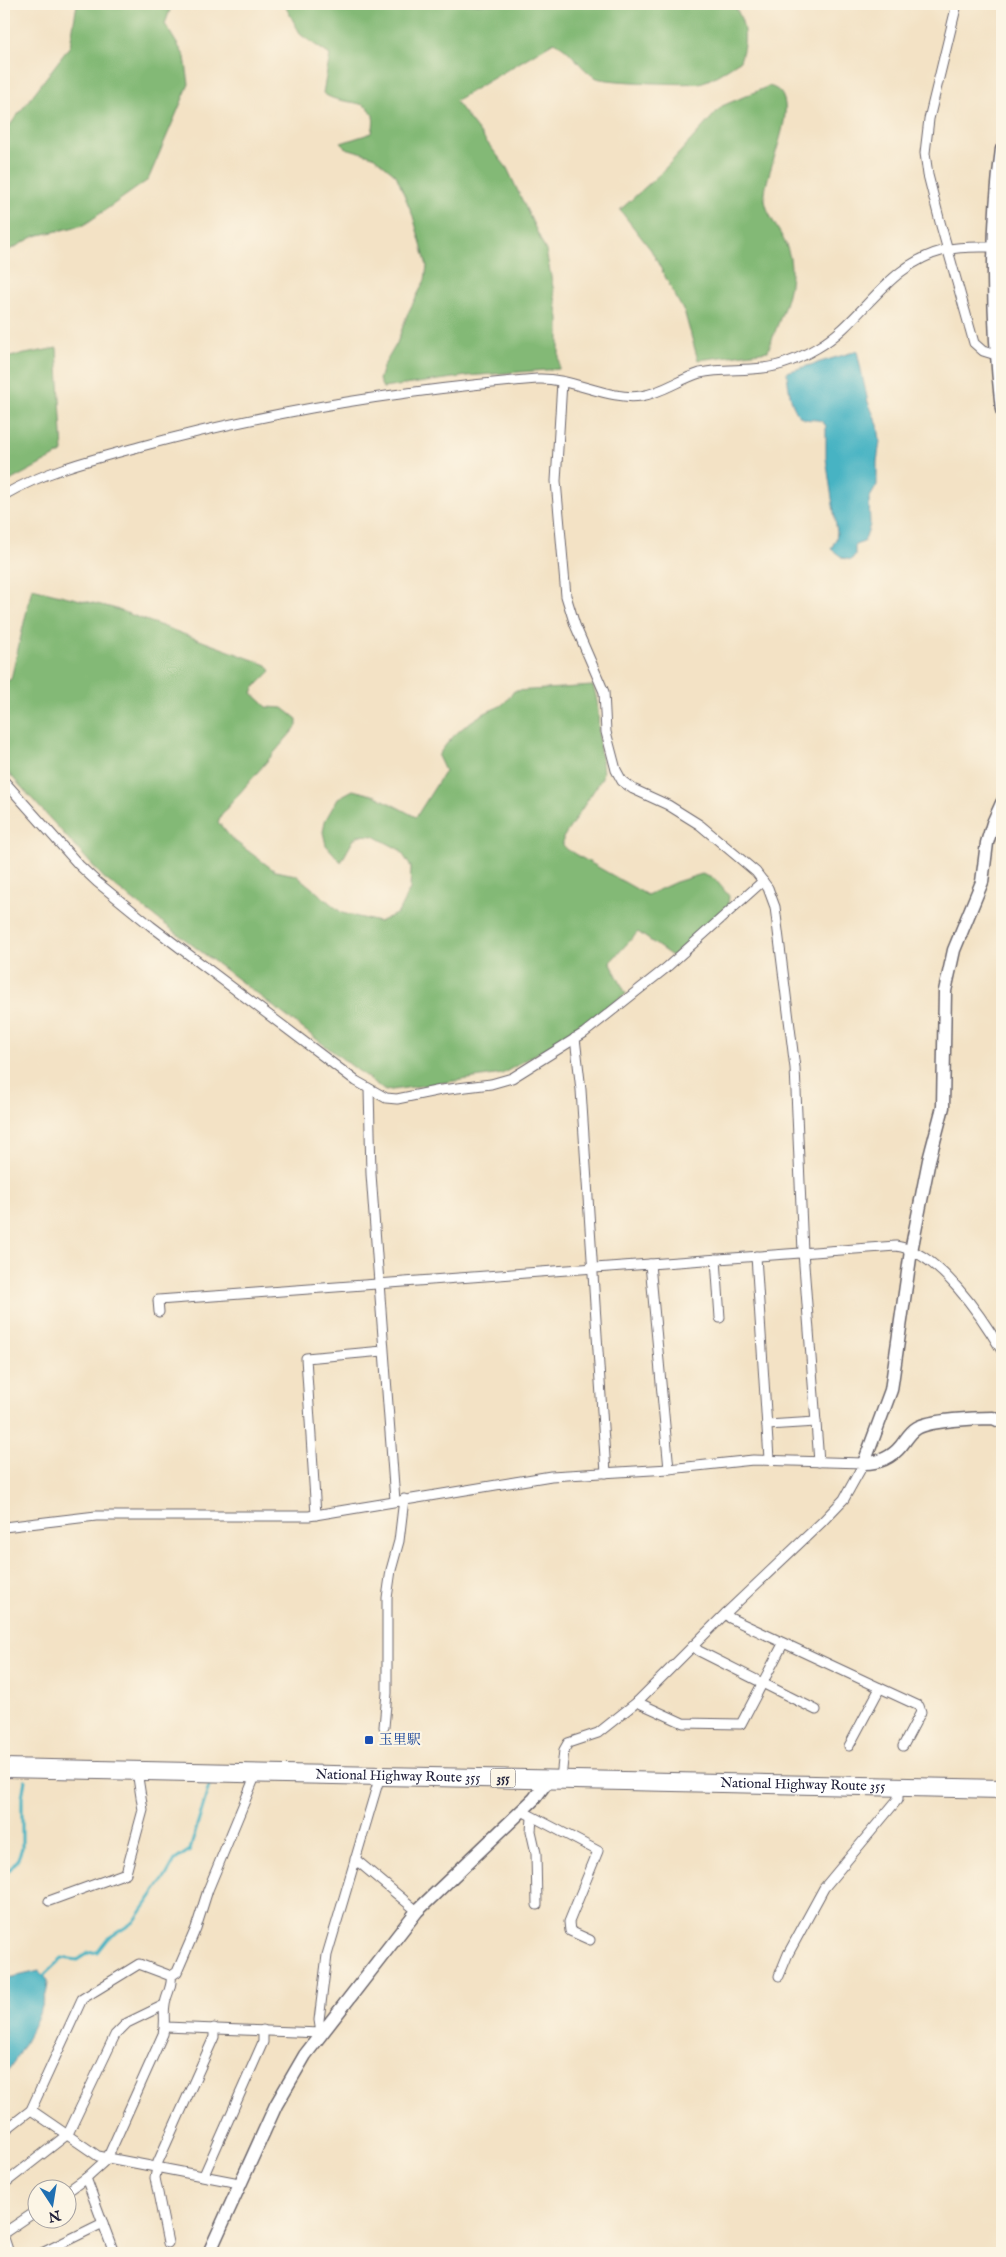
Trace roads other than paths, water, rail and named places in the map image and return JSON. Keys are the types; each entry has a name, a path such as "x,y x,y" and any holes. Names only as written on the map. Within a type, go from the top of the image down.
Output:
{"highway":[{"name":"National Highway Route 355","path":"4,1768 1002,1789"}],"street":[{"path":"957,4 930,119 925,152 928,176 974,343 983,351 996,355"},
{"path":"1002,148 992,247 996,355 1002,410"},
{"path":"4,496 24,484 59,469 208,428 356,400 541,379 627,396 642,396 699,374 718,369 762,368 795,360 833,337 885,283 923,257 947,249 992,247"},
{"path":"562,382 556,481 566,596 574,625 604,692 606,732 616,770 622,781 633,790 668,806 700,826 756,872 772,897 776,915 795,1068 804,1252 819,1462"},
{"path":"4,781 58,842 97,882 151,926 369,1089 386,1098 398,1099 505,1081 575,1038 666,968 762,881"},
{"path":"208,2253 283,2091 320,2034 417,1911 527,1814 545,1787 555,1779 568,1743 598,1733 637,1702 822,1522 844,1499 864,1463 891,1390 928,1160 943,1107 945,991 947,976 959,936 978,895 992,823 1002,802"},
{"path":"575,1038 581,1090 606,1473"},
{"path":"369,1089 371,1174 383,1351 400,1500 399,1541 386,1598 387,1693 384,1727"},
{"path":"159,1312 158,1300 896,1246 912,1251 938,1269 967,1297 1002,1351"},
{"path":"756,1256 769,1459"},
{"path":"716,1259 720,1318"},
{"path":"650,1264 669,1470"},
{"path":"316,1515 306,1358 383,1351"},
{"path":"4,1526 96,1516 249,1517 316,1515 531,1478 669,1470 769,1459 864,1463 886,1458 901,1447 917,1428 984,1418 993,1418 1002,1422"},
{"path":"767,1425 816,1422"},
{"path":"726,1614 730,1618 783,1644 920,1706 921,1712 902,1746"},
{"path":"637,1702 683,1723 741,1724 783,1644"},
{"path":"693,1646 699,1651 816,1710"},
{"path":"849,1746 880,1688"},
{"path":"49,1901 126,1873 143,1810 137,1771"},
{"path":"171,1976 176,1972 196,1928 208,1890 256,1774"},
{"path":"320,2034 318,2020 327,1954 380,1776"},
{"path":"779,1976 788,1954 824,1888 898,1799 898,1787"},
{"path":"527,1814 536,1853 537,1905"},
{"path":"527,1814 598,1850 569,1922 570,1931 590,1940"},
{"path":"355,1858 417,1911"},
{"path":"4,2131 31,2110 84,1997 139,1964 171,1976"},
{"path":"78,2184 107,2158 165,2027 164,2005 172,1981 171,1976"},
{"path":"4,2184 68,2134 114,2035 127,2023 164,2005"},
{"path":"165,2027 320,2034"},
{"path":"168,2243 155,2178 158,2162 214,2037 214,2028"},
{"path":"204,2175 263,2042 263,2030"},
{"path":"31,2110 98,2156 239,2183"},
{"path":"86,2178 114,2253"},
{"path":"4,2232 28,2216"},
{"path":"42,2253 103,2223"},
{"path":"4,2238 9,2253"}],"water":[{"path":"857,351 868,402 878,425 880,441 877,462 877,485 869,499 870,525 864,542 855,545 855,555 851,560 843,558 831,549 837,532 826,458 826,426 819,420 800,417 796,412 791,399 787,372"},
{"path":"39,1971 48,1980 43,2003 31,2030 4,2079 4,1986 9,1978"}],"waterway":[{"path":"4,1876 17,1861 22,1848 22,1797 25,1780"},
{"path":"42,1977 62,1958 77,1960 88,1953 97,1952 107,1939 134,1922 175,1860 190,1850 209,1786"},
{"path":"4,1967 10,1980"}],"place":[{"name":"玉里駅","path":"369,1740"}]}
